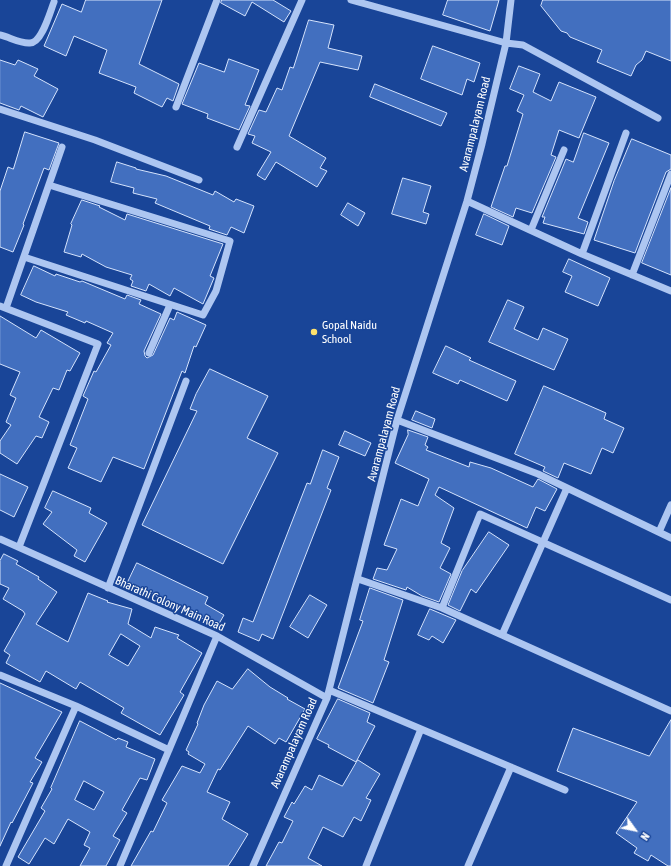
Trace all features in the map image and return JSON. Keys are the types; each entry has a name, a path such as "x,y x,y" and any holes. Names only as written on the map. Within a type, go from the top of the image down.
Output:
{"street":[{"path":"176,107 217,0"},
{"path":"237,148 302,0"},
{"path":"351,0 506,43 523,45 658,118"},
{"name":"Avarampalayam Road","path":"252,866 328,694 358,580 397,420 467,201 506,43 511,0"},
{"path":"0,35 30,43 37,41 42,34 54,2"},
{"path":"0,109 96,140 200,180"},
{"path":"582,254 626,133"},
{"path":"19,547 98,344 3,307 24,257 62,147"},
{"path":"530,230 564,150"},
{"path":"632,275 671,174"},
{"path":"24,257 203,315 216,291 230,241 49,185"},
{"path":"467,201 582,254 671,290"},
{"path":"149,353 170,305"},
{"path":"108,588 186,380"},
{"path":"397,420 538,474 671,538"},
{"path":"502,635 567,488"},
{"path":"659,532 671,505"},
{"path":"442,608 480,514 543,541 671,600"},
{"name":"Bharathi Colony Main Road","path":"0,539 216,636 328,694 421,729 565,790"},
{"path":"358,580 442,608 671,711"},
{"path":"120,866 216,636"},
{"path":"0,675 76,706 169,750"},
{"path":"6,866 76,706"},
{"path":"366,866 421,729"},
{"path":"468,866 510,767"}],"building":[{"path":"86,0 162,0 139,64 179,84 173,101 167,98 162,107 134,93 136,87 99,73 107,50 74,36 66,56 44,46 62,4 81,12"},
{"path":"222,0 273,0 291,11 284,22 252,2 245,16 221,3"},
{"path":"448,0 499,0 490,31 443,15"},
{"path":"543,0 671,0 671,61 646,51 642,60 636,65 631,76 597,62 602,50 570,37 567,33 561,31 541,6"},
{"path":"309,20 334,25 328,48 362,56 358,70 320,62 289,136 326,158 320,168 327,171 317,187 276,162 265,180 257,175 271,152 252,143 255,136 248,134 259,110 266,112 277,88 282,90 290,67 293,68"},
{"path":"433,46 480,63 474,82 467,79 462,95 421,79"},
{"path":"229,59 259,70 245,105 250,106 239,130 207,118 208,114 182,104 199,63 224,72"},
{"path":"0,60 15,65 18,60 38,69 34,76 58,89 43,117 21,106 19,110 0,103"},
{"path":"519,66 540,74 533,92 551,101 559,82 596,97 579,138 559,130 551,155 556,157 532,213 516,208 513,217 491,207 505,166 507,166 523,114 517,111 524,95 510,89"},
{"path":"375,84 447,113 441,126 370,97"},
{"path":"25,132 59,143 49,170 44,168 13,252 0,247 0,191 8,167 13,169"},
{"path":"584,133 609,143 578,218 588,222 584,234 543,223 545,217 542,217 566,159 573,162"},
{"path":"632,139 671,155 671,169 666,172 635,253 594,240 614,181"},
{"path":"117,162 136,169 166,176 213,195 215,191 234,202 236,199 254,206 244,233 231,227 227,235 209,229 210,226 155,203 157,199 133,193 134,188 111,182"},
{"path":"403,178 431,186 423,212 429,214 426,224 392,214"},
{"path":"671,188 671,275 642,263"},
{"path":"82,200 100,206 99,207 125,220 127,214 223,244 210,276 214,278 203,304 174,288 170,296 149,284 146,291 131,286 133,281 130,279 132,275 106,267 82,254 81,257 64,252 72,225 71,224"},
{"path":"348,203 365,213 358,226 341,215"},
{"path":"484,214 509,226 502,245 476,235"},
{"path":"569,259 610,278 598,306 565,292 572,276 563,272"},
{"path":"34,266 55,276 56,274 80,282 82,281 125,299 127,295 141,300 139,304 161,314 144,351 147,358 153,355 170,318 174,320 177,312 206,325 196,347 194,346 185,373 182,371 144,469 113,457 101,482 68,468 77,448 70,445 88,399 83,396 94,371 96,372 111,345 107,343 113,333 86,321 85,323 66,315 68,312 36,302 21,295"},
{"path":"508,300 524,307 514,329 538,340 543,328 568,339 554,370 489,342"},
{"path":"0,316 36,338 41,330 80,353 70,371 67,370 59,390 53,388 39,417 49,422 42,438 36,436 17,464 0,453 0,441 11,425 6,422 16,398 10,395 20,372 0,364"},
{"path":"446,346 471,358 469,360 516,381 507,401 460,380 458,384 433,373"},
{"path":"210,369 268,396 247,438 278,453 223,564 142,525 197,411 190,409 196,394"},
{"path":"544,386 606,413 604,419 624,428 613,453 602,448 591,474 564,463 558,478 543,471 545,467 515,454"},
{"path":"416,411 435,419 432,428 412,420"},
{"path":"408,430 428,437 425,445 428,447 426,450 469,467 470,462 491,468 533,487 538,479 557,489 545,511 536,507 527,528 439,487 435,495 454,508 441,543 450,548 440,568 451,574 439,602 422,596 407,587 406,590 373,579 377,568 387,570 397,549 384,545 401,499 418,506 429,479 395,463 408,435"},
{"path":"345,431 371,443 365,456 339,445"},
{"path":"323,450 339,457 327,488 331,490 273,639 262,634 259,641 238,632 243,618 253,622 307,483 310,484"},
{"path":"0,474 28,487 14,517 0,510"},
{"path":"53,491 91,508 89,513 107,523 85,562 74,556 77,550 43,524 52,512 45,508"},
{"path":"489,532 509,545 476,593 471,589 460,611 448,605 462,571"},
{"path":"4,554 18,561 16,564 39,577 38,579 57,592 36,624 68,642 88,593 108,601 107,602 132,609 128,624 151,638 155,627 179,635 177,638 202,653 180,692 184,695 160,735 121,713 124,708 80,682 76,689 46,671 40,682 6,663 10,655 4,651 25,614 23,611 3,599 9,588 0,584 0,561","holes":["121,634 140,646 128,666 109,655"]},
{"path":"137,563 208,597 205,604 224,615 217,627 208,621 128,582"},
{"path":"370,588 403,600 384,660 389,662 373,703 338,688 363,621 360,620"},
{"path":"310,595 327,605 308,638 290,627"},
{"path":"430,609 456,620 443,643 432,636 429,640 418,635"},
{"path":"248,669 270,687 288,698 287,699 305,709 286,742 279,738 275,744 248,726 220,770 218,769 207,792 230,802 222,819 248,834 228,866 131,866 151,831 153,832 167,803 162,800 182,766 200,773 205,764 188,754 189,752 186,750 198,724 197,723 204,705 217,681 232,689"},
{"path":"0,683 62,712 35,758 42,762 30,782 33,783 12,823 11,822 0,846"},
{"path":"338,699 370,713 367,722 375,726 356,762 328,747 329,745 317,739"},
{"path":"671,720 671,866 668,866 651,855 648,861 634,853 637,848 616,833 637,802 557,771 573,728 649,756"},
{"path":"80,721 116,740 118,738 128,742 126,747 155,759 147,780 140,778 122,810 127,813 113,836 120,840 106,866 80,866 90,848 84,845 90,832 68,819 54,844 45,838 29,864 18,857 45,811 41,808 52,789 51,788","holes":["84,781 104,792 94,810 75,800"]},
{"path":"358,760 380,774 366,798 371,800 361,821 354,817 343,837 323,827 308,858 322,866 266,866 279,842 282,843 293,821 284,817 292,802 294,804 305,786 312,790 319,775 342,786"}],"place":[{"name":"Gopal Naidu School","path":"314,332"}]}
